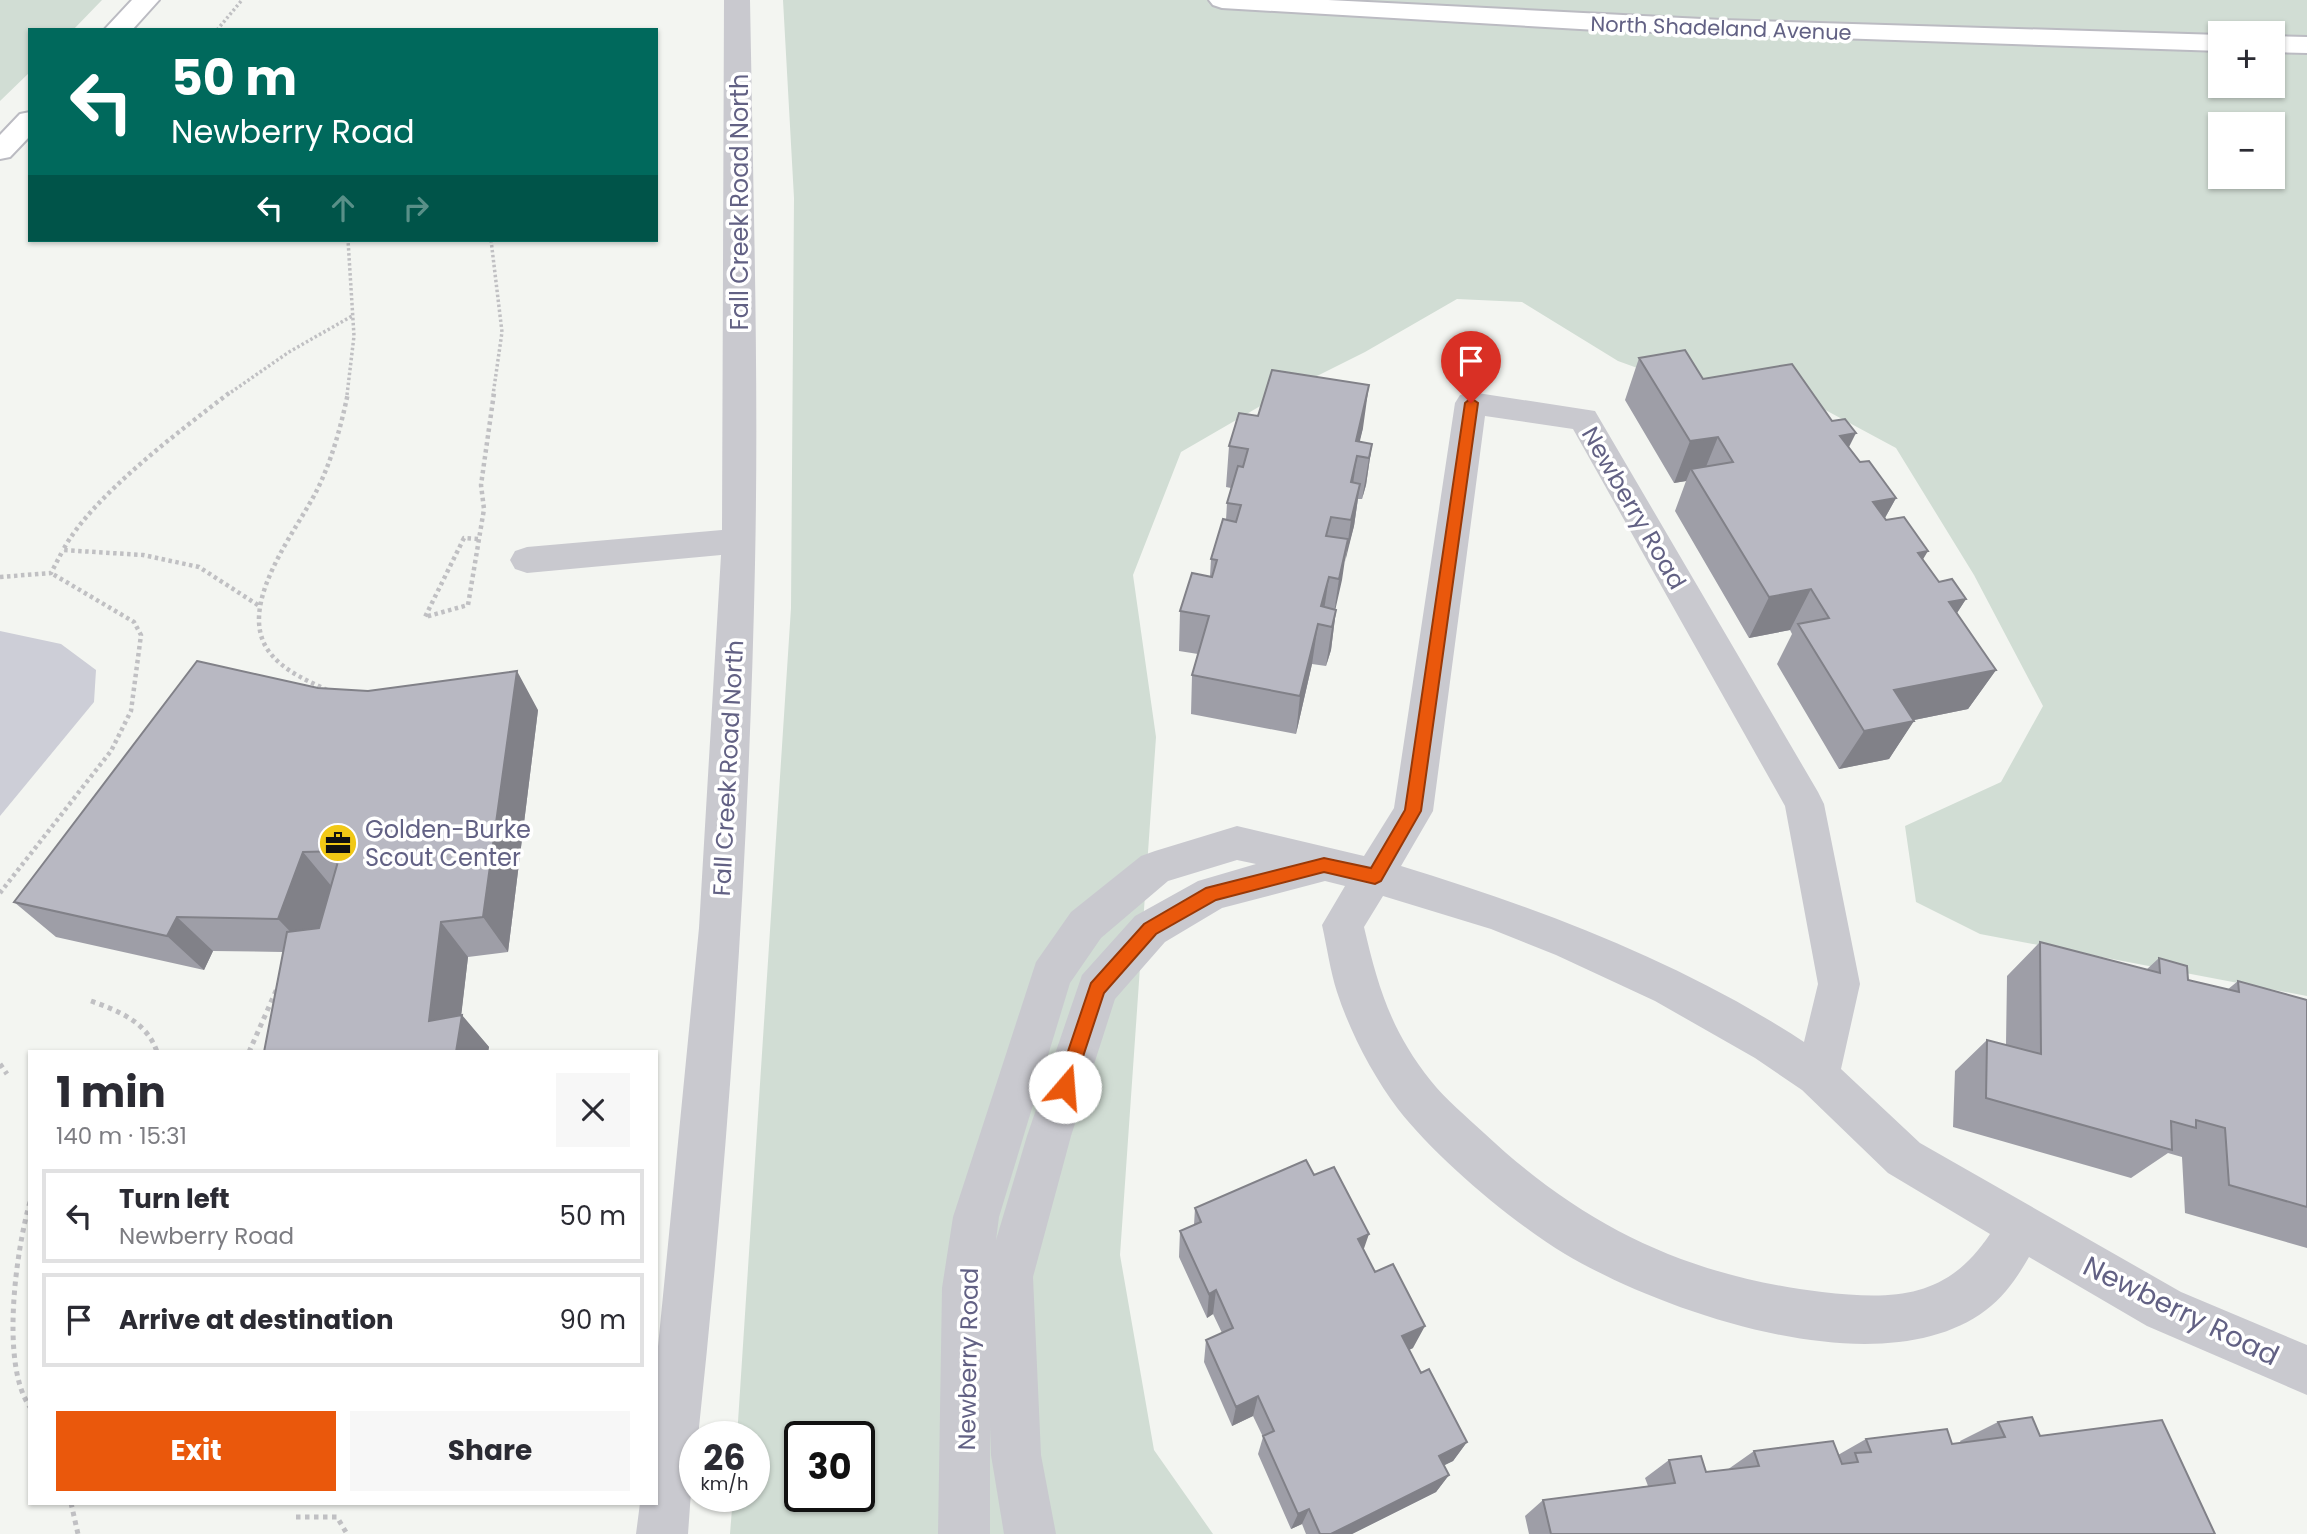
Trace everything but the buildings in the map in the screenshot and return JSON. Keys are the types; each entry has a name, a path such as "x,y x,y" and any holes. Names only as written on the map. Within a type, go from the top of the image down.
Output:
{"main road":[{"path":"119,28 146,0"},
{"name":"North Shadeland Avenue","path":"1223,0 1456,17 1685,28 2208,43"},
{"path":"2285,44 2307,45"},
{"path":"0,151 28,122"}],"street":[{"name":"Fall Creek Road North","path":"662,1534 698,1205 726,827 739,541 737,0"},
{"name":"Newberry Road","path":"1818,1076 1839,984 1804,804 1584,419 1471,403 1413,811 1343,925 1362,1001 1414,1093 1487,1169 1548,1218 1610,1255 1658,1278 1727,1301 1771,1310 1851,1318 1907,1316 1956,1301 1992,1274 2022,1226"},
{"path":"527,560 739,541"},
{"name":"Newberry Road","path":"964,1534 966,1288 975,1229 1051,975 1086,925 1156,868 1237,843 1375,876 1496,913 1571,942 1719,1015 1818,1076 1904,1158 2164,1309 2307,1370"},
{"name":"Newberry Road","path":"1030,1534 1016,1455 1009,1278 1049,1136 1097,989 1150,929 1212,893 1324,865"}],"path":[{"path":"218,28 242,0"},
{"path":"332,692 280,663 262,638 260,597 324,474 352,377 348,242"},
{"path":"478,539 464,538 425,617 468,605 484,509 481,485 502,332 491,242"},
{"path":"51,573 73,529 150,457 307,338 352,316"},
{"path":"64,550 144,555 199,567 261,607"},
{"path":"0,577 51,573 134,622 141,635 137,682 131,711 111,751 0,893"},
{"path":"250,1050 283,973"},
{"path":"91,1001 110,1008 140,1026 150,1034 156,1050"},
{"path":"0,1064 7,1074"},
{"path":"28,1208 20,1232 10,1295 14,1353 23,1400 28,1405"},
{"path":"20,1232 28,1233"},
{"path":"71,1505 78,1534"},
{"path":"296,1517 337,1517 347,1534"}],"shaded area":[{"path":"0,0 102,0 75,28 28,28 28,74 0,101"},
{"path":"783,0 2307,0 2307,996 1980,934 1916,902 1905,826 2001,782 2043,706 1974,575 1896,448 1775,383 1712,395 1618,361 1522,302 1457,299 1365,352 1283,393 1181,452 1133,575 1156,737 1120,1255 1154,1450 1213,1534 730,1534 732,1512 770,1512 770,1421 738,1421 791,608 794,198"},
{"path":"0,631 61,644 96,670 94,702 0,816"}],"place":[{"name":"Golden-Burke Scout Center","path":"338,843"}],"route":[{"path":"1065,1087 1097,989 1150,929 1212,893 1324,865 1375,876 1413,811 1471,403"}]}
